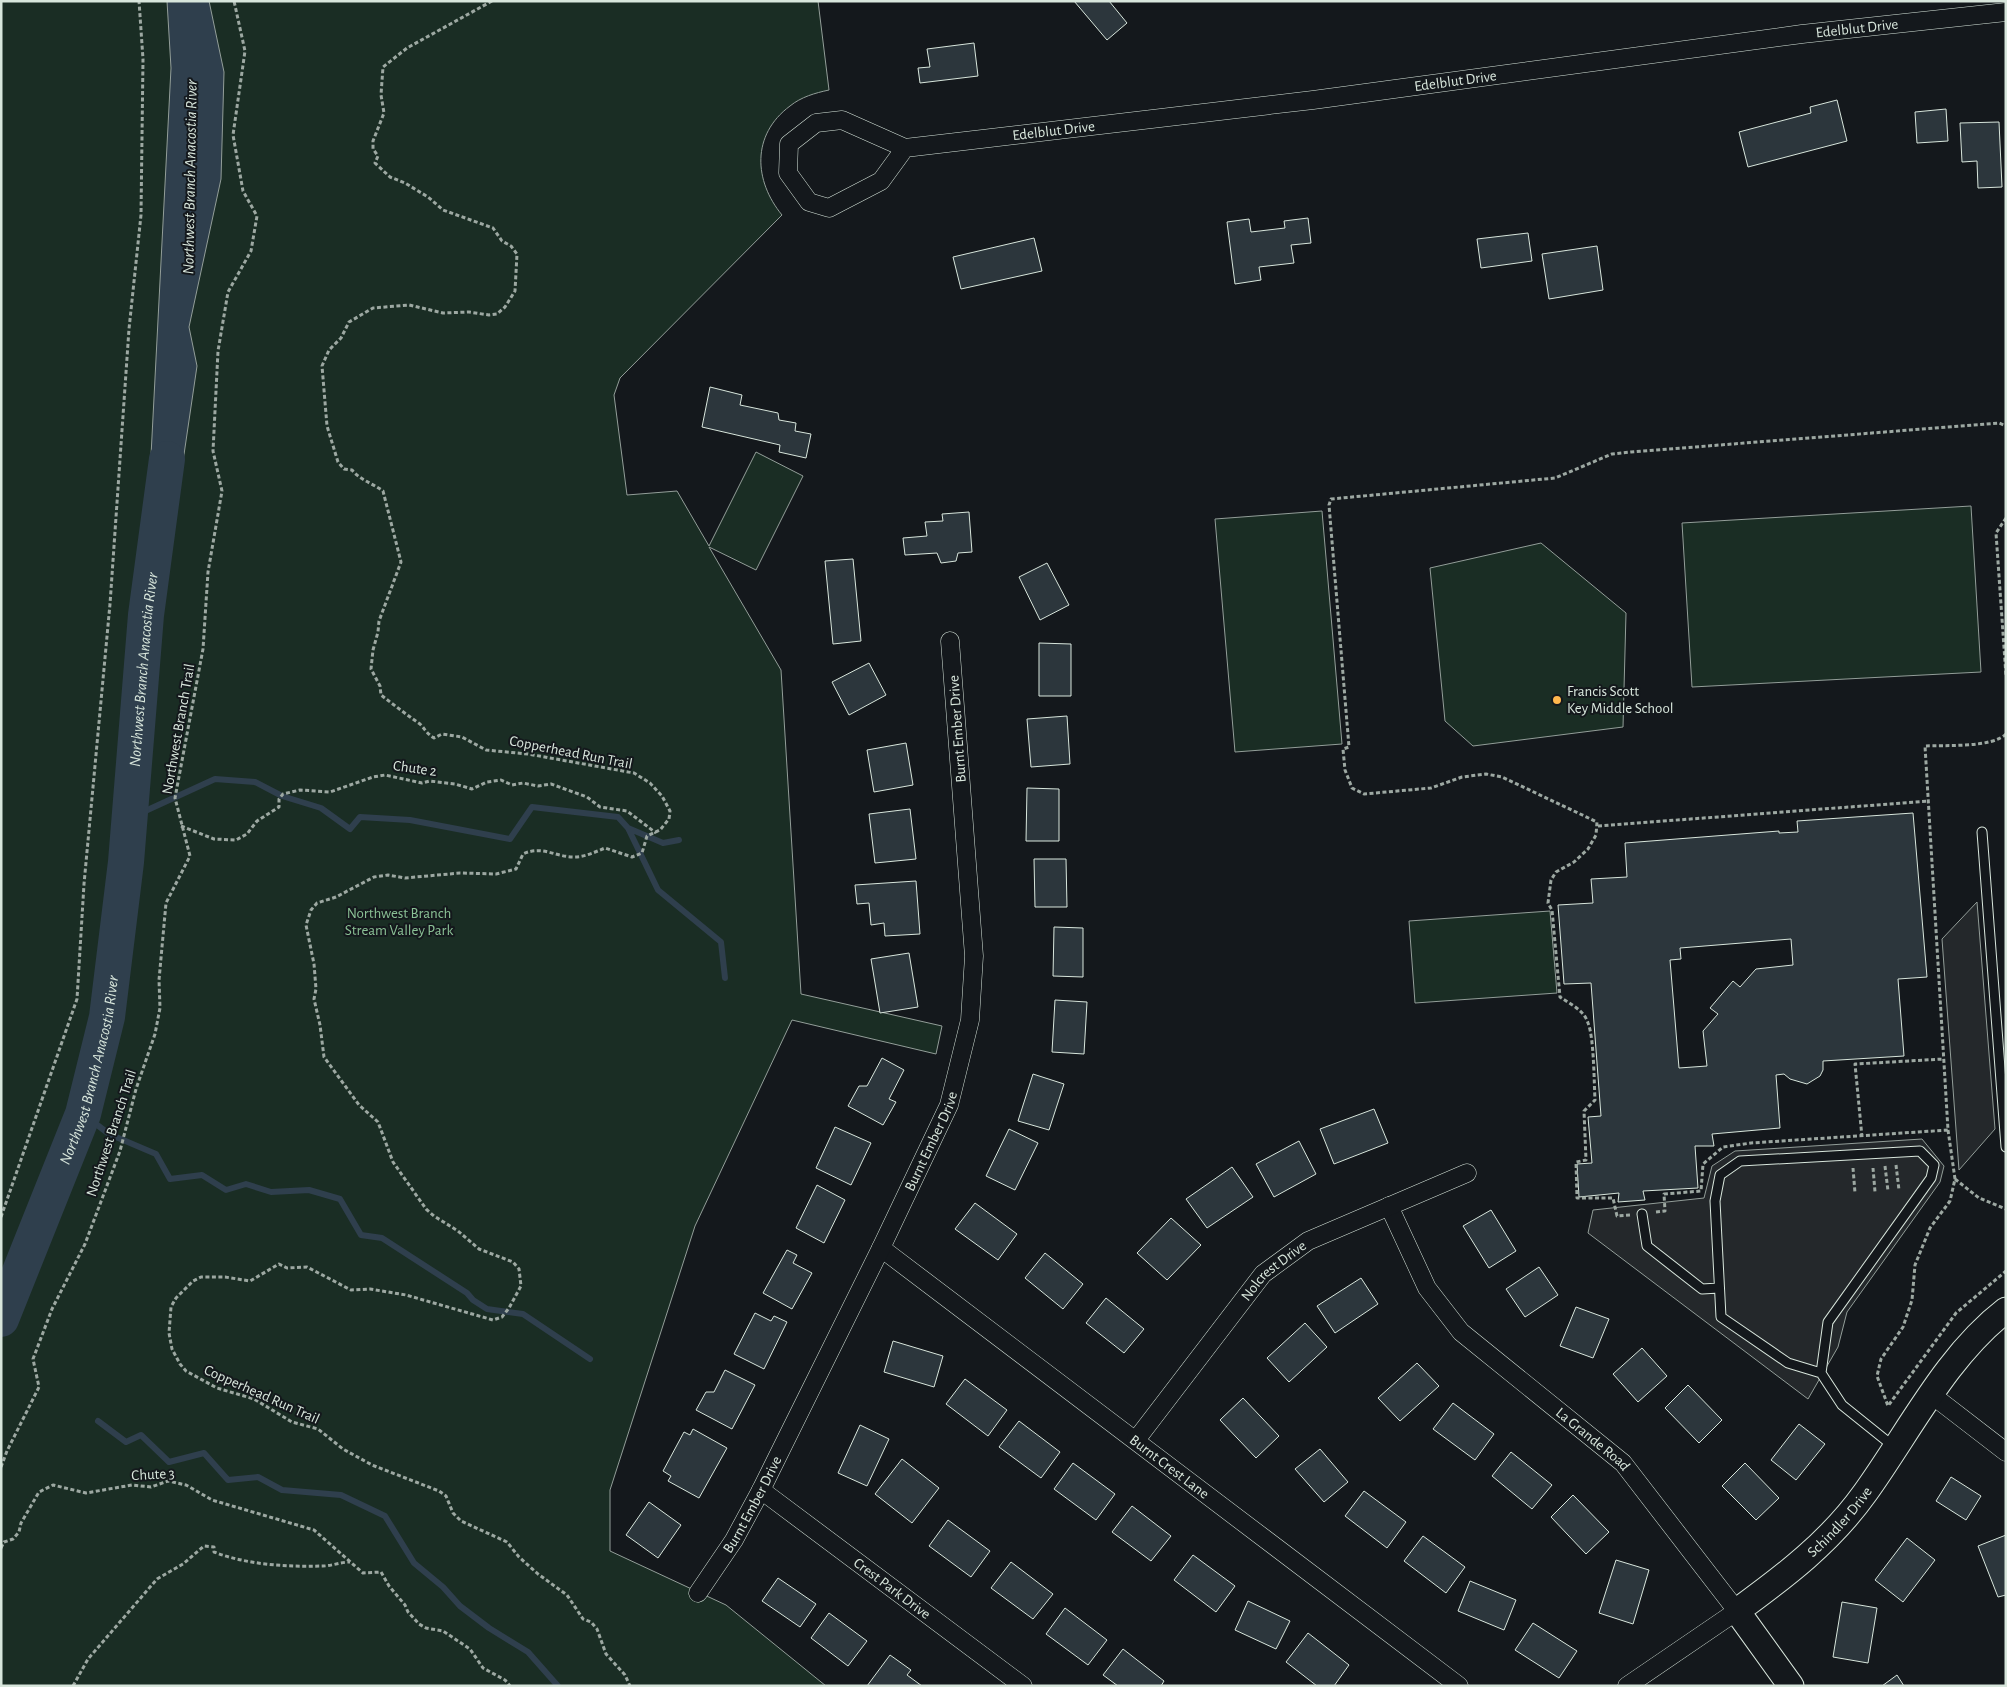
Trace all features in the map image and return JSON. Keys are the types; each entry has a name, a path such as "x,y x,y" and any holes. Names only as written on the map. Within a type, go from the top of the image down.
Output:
{"street":[{"name":"Edelblut Drive","path":"905,148 1313,100 1793,36 2006,12"},
{"path":"842,120 905,148 881,181 829,208 809,202 788,173 789,144 816,123 842,120"},
{"name":"Burnt Ember Drive","path":"698,1593 734,1540 761,1490 881,1248 949,1105 970,1020 974,956 950,641"},
{"name":"Nolcrest Drive","path":"1136,1440 1263,1274 1308,1241 1467,1173"},
{"name":"La Grande Road","path":"1389,1206 1427,1288 1460,1332 1623,1463 1737,1611 1790,1686"},
{"name":"Burnt Crest Lane","path":"881,1248 1459,1686"},
{"name":"Schindler Drive","path":"1627,1686 1790,1573 1830,1536 1864,1495 1957,1357 1989,1323 2006,1310"},
{"path":"1932,1395 2006,1452"},
{"name":"Crest Park Drive","path":"761,1490 1023,1686"}],"lane":[{"path":"1982,832 2006,1147"},
{"path":"1821,1372 1788,1363 1720,1317 1714,1201 1720,1174 1740,1161 1920,1151 1934,1165 1931,1178 1828,1322 1821,1372 1842,1405 1896,1448"},
{"path":"1642,1214 1647,1246 1702,1289 1719,1288"}],"path":[{"path":"1,1217 77,999 84,884 110,604 129,329 140,215 143,59 139,1"},
{"name":"Northwest Branch Trail","path":"1,1467 39,1387 33,1359 52,1309 85,1244 120,1151 136,1089 155,1034 160,1008 160,980 166,903 190,856 181,826 176,798 203,649 208,572 222,491 213,451 218,351 228,292 251,251 257,216 243,191 234,135 245,51 234,1"},
{"name":"Copperhead Run Trail","path":"492,1 407,48 383,67 381,95 384,113 373,140 373,149 378,156 375,163 390,177 405,183 428,197 443,210 493,228 502,241 511,246 517,254 515,291 505,307 497,314 489,315 469,312 444,312 409,305 373,308 349,322 341,338 329,350 322,366 327,426 338,462 344,469 352,470 358,478 374,484 383,491 401,562 379,621 371,668 380,686 381,695 402,713 422,726 426,733 434,738 442,734 462,737 486,750 528,754 634,773 650,784 662,796 670,811 669,819 656,833 647,836 642,853 632,857 605,848 583,857 572,857 548,850 531,850 523,854 516,869 496,874 460,873 405,878 388,875 374,877 336,897 317,903 308,918 307,937 316,980 314,999 324,1057 359,1105 378,1122 393,1162 426,1208 434,1216 458,1230 471,1244 479,1249 504,1257 519,1269 521,1277 519,1293 502,1317 493,1320 485,1319 451,1307 431,1304 406,1295 370,1289 351,1290 307,1267 287,1268 279,1264 250,1281 225,1277 201,1277 193,1281 176,1298 171,1307 169,1333 172,1349 186,1371 217,1388 254,1399 292,1422 318,1430 343,1449 372,1465 439,1491 446,1496 453,1513 461,1521 507,1542 519,1557 538,1574 567,1595 583,1619 591,1622 597,1629 606,1654 625,1674 630,1686"},
{"path":"1948,1130 1751,1143 1723,1147 1704,1164 1701,1191 1664,1194 1665,1211 1617,1216 1613,1198 1577,1198 1576,1162 1586,1160 1584,1111 1595,1100 1590,1034 1588,1022 1583,1015 1576,1007 1560,997 1552,910 1548,903 1548,895 1550,880 1563,867 1582,856 1596,835 1597,822 1502,777 1486,774 1462,777 1431,788 1364,794 1352,788 1345,770 1343,749 1349,747 1329,506 1331,499 1555,478 1612,454 1999,423 2006,426"},
{"path":"2006,518 1996,533 2006,676"},
{"path":"2006,734 2002,738 1988,742 1925,746 1948,1130 1955,1179 1950,1201 1930,1228 1915,1265 1912,1300 1903,1327 1881,1359 1877,1376 1888,1406 1956,1313 2006,1271"},
{"name":"Chute 2","path":"181,826 214,839 236,840 247,834 257,821 279,807 279,799 283,794 300,790 330,792 373,776 385,775 422,783 430,781 455,784 472,789 486,782 501,780 512,785 523,783 538,786 551,784 587,797 600,807 627,811 656,833"},
{"path":"1598,826 1929,801"},
{"path":"1862,1137 1855,1064 1944,1060"},
{"path":"1896,1162 1899,1190"},
{"path":"1885,1163 1888,1191"},
{"path":"1872,1164 1875,1192"},
{"path":"1853,1165 1855,1193"},
{"path":"1955,1179 1980,1198 2006,1209"},
{"name":"Chute 3","path":"1,1548 4,1542 13,1539 19,1532 20,1523 39,1492 53,1485 86,1494 132,1484 151,1487 159,1482 168,1481 186,1485 212,1500 314,1530 350,1562"},
{"path":"73,1686 88,1659 157,1579 183,1564 204,1546 214,1547 214,1552 225,1556 275,1565 325,1566 350,1562 363,1573 381,1572 389,1586 419,1624 426,1628 443,1631 470,1649 484,1668 505,1680 510,1686"}],"green space":[{"name":"Northwest Branch Stream Valley Park","path":"1,1 818,1 829,90 808,96 790,106 768,130 763,144 761,159 766,188 782,215 620,378 614,395 627,495 677,491 709,546 756,452 803,476 756,570 709,547 781,670 801,994 942,1026 936,1054 792,1020 695,1226 610,1490 610,1551 726,1605 826,1686 1,1686"},
{"path":"1971,506 1981,672 1692,687 1682,523"},
{"path":"1322,511 1342,744 1235,752 1215,519"},
{"path":"1541,543 1626,613 1623,727 1473,746 1445,721 1430,568"},
{"path":"1550,911 1557,993 1415,1003 1409,921"}],"shaded area":[{"path":"1977,902 1995,1129 1959,1170 1942,939"},
{"path":"1922,1139 1944,1166 1940,1182 1847,1312 1838,1347 1808,1399 1588,1233 1593,1210 1704,1198 1712,1166 1735,1151"}],"water":[{"path":"167,1 209,1 224,72 221,179 189,327 197,366 171,543 150,475 171,68"}],"building":[{"path":"1074,1 1109,1 1127,23 1107,40"},
{"path":"974,43 978,76 920,83 918,68 930,67 927,49"},
{"path":"1837,100 1847,141 1748,167 1739,132 1811,113 1810,107"},
{"path":"1946,109 1948,141 1917,143 1915,112"},
{"path":"1999,122 2002,187 1978,188 1977,161 1962,162 1960,123"},
{"path":"1308,218 1311,243 1291,245 1294,263 1259,267 1261,280 1235,284 1227,222 1249,219 1251,232 1285,228 1284,221"},
{"path":"1528,233 1532,261 1481,268 1477,239"},
{"path":"1034,238 1042,271 961,289 953,257"},
{"path":"1597,246 1603,290 1549,299 1542,254"},
{"path":"710,387 742,395 740,405 778,413 779,420 796,423 795,431 811,434 806,458 779,452 780,445 702,427"},
{"path":"969,512 972,552 958,553 956,561 941,563 937,553 905,555 903,538 927,536 925,522 943,521 942,514"},
{"path":"853,559 861,641 833,644 825,561"},
{"path":"1047,563 1069,605 1040,620 1019,577"},
{"path":"1039,643 1071,644 1071,696 1039,696"},
{"path":"869,663 886,695 849,715 832,682"},
{"path":"1067,716 1070,764 1031,767 1027,719"},
{"path":"906,743 913,785 874,792 867,750"},
{"path":"1027,788 1059,789 1059,841 1026,841"},
{"path":"910,809 916,859 875,863 869,814"},
{"path":"1913,813 1927,977 1898,979 1904,1056 1823,1061 1823,1070 1820,1076 1807,1084 1790,1079 1784,1074 1776,1075 1780,1128 1712,1134 1714,1146 1695,1146 1698,1188 1643,1191 1645,1200 1618,1202 1619,1193 1579,1197 1577,1164 1592,1163 1588,1117 1601,1116 1591,983 1564,984 1558,905 1593,903 1591,879 1627,877 1625,843 1779,831 1779,833 1798,832 1797,821","holes":["1791,939 1793,965 1756,969 1740,987 1733,981 1710,1008 1718,1014 1703,1031 1707,1066 1679,1068 1670,960 1681,959 1680,948"]},
{"path":"1034,859 1066,859 1067,907 1035,907"},
{"path":"916,881 920,934 885,936 884,923 871,925 869,903 857,904 855,885"},
{"path":"1054,927 1083,928 1083,977 1053,976"},
{"path":"909,953 918,1007 880,1013 871,959"},
{"path":"1055,1000 1087,1002 1084,1054 1052,1052"},
{"path":"882,1058 904,1070 889,1099 896,1102 883,1125 848,1106 859,1086 867,1086"},
{"path":"1033,1074 1064,1084 1049,1130 1018,1121"},
{"path":"1374,1109 1388,1143 1334,1164 1320,1129"},
{"path":"835,1127 871,1143 851,1185 816,1168"},
{"path":"1009,1129 1038,1143 1015,1190 986,1176"},
{"path":"1299,1141 1316,1174 1274,1197 1256,1164"},
{"path":"1232,1167 1253,1197 1207,1228 1186,1199"},
{"path":"817,1185 845,1200 824,1243 796,1228"},
{"path":"975,1203 1017,1234 998,1260 955,1229"},
{"path":"1491,1210 1516,1251 1489,1268 1463,1226"},
{"path":"1171,1218 1201,1245 1167,1280 1137,1253"},
{"path":"787,1250 797,1255 793,1263 812,1273 792,1309 763,1293"},
{"path":"1045,1253 1083,1284 1063,1309 1025,1278"},
{"path":"1539,1267 1558,1295 1525,1317 1506,1289"},
{"path":"1361,1278 1378,1304 1335,1333 1317,1306"},
{"path":"1106,1298 1144,1329 1124,1353 1086,1323"},
{"path":"1576,1307 1609,1319 1593,1358 1560,1346"},
{"path":"755,1313 771,1321 774,1316 787,1322 764,1369 734,1354"},
{"path":"1305,1323 1327,1347 1289,1382 1267,1358"},
{"path":"893,1341 943,1356 934,1387 884,1372"},
{"path":"1642,1348 1667,1376 1638,1402 1613,1374"},
{"path":"1417,1363 1439,1386 1400,1421 1378,1398"},
{"path":"725,1370 755,1385 732,1429 696,1410 706,1392 714,1392"},
{"path":"965,1379 1007,1410 988,1436 946,1404"},
{"path":"1688,1385 1722,1420 1699,1443 1665,1408"},
{"path":"1243,1398 1279,1436 1256,1458 1220,1420"},
{"path":"1453,1403 1494,1434 1475,1460 1433,1429"},
{"path":"1019,1421 1060,1452 1041,1478 999,1447"},
{"path":"1799,1424 1825,1444 1796,1480 1771,1460"},
{"path":"860,1425 889,1439 867,1486 838,1473"},
{"path":"693,1429 727,1448 699,1498 668,1481 671,1476 663,1471 684,1432 690,1435"},
{"path":"1320,1449 1348,1482 1324,1502 1295,1469"},
{"path":"1511,1452 1552,1485 1532,1509 1492,1476"},
{"path":"902,1459 939,1488 912,1523 875,1494"},
{"path":"1073,1463 1115,1494 1096,1520 1054,1489"},
{"path":"1745,1463 1779,1498 1756,1520 1722,1486"},
{"path":"1951,1477 1981,1496 1966,1520 1936,1501"},
{"path":"1364,1491 1406,1522 1387,1548 1345,1516"},
{"path":"1573,1495 1609,1532 1586,1554 1551,1517"},
{"path":"649,1502 681,1525 658,1558 626,1535"},
{"path":"1132,1506 1171,1536 1151,1561 1112,1532"},
{"path":"948,1520 990,1551 971,1577 929,1546"},
{"path":"2006,1535 2006,1595 1998,1597 1978,1546"},
{"path":"1423,1536 1465,1567 1446,1593 1404,1561"},
{"path":"1907,1538 1935,1560 1903,1602 1875,1580"},
{"path":"1193,1555 1235,1586 1216,1612 1174,1580"},
{"path":"1616,1560 1649,1570 1633,1624 1599,1613"},
{"path":"1011,1562 1053,1594 1033,1619 991,1588"},
{"path":"778,1578 816,1604 800,1627 762,1601"},
{"path":"1470,1581 1516,1600 1504,1630 1458,1611"},
{"path":"1248,1601 1290,1621 1276,1649 1235,1630"},
{"path":"1842,1602 1877,1608 1868,1663 1833,1657"},
{"path":"1065,1608 1107,1640 1088,1665 1046,1634"},
{"path":"829,1613 867,1641 848,1666 811,1638"},
{"path":"1533,1623 1577,1651 1559,1678 1515,1650"},
{"path":"1308,1633 1349,1665 1334,1686 1317,1686 1286,1662"},
{"path":"1123,1649 1164,1681 1161,1686 1118,1686 1103,1675"},
{"path":"890,1655 911,1670 907,1675 922,1686 867,1686"},
{"path":"1897,1675 1904,1686 1882,1686"}],"waterway":[{"name":"Northwest Branch Anacostia River","path":"1,1319 83,1114 107,1017 126,862 146,615 167,459"},
{"path":"130,818 215,779 255,782 282,796 321,808 350,829 360,817 410,820 510,839 532,807 618,817 628,828 658,890 721,942 725,978"},
{"path":"628,828 663,843 679,840"},
{"path":"83,1114 109,1134 156,1154 170,1179 202,1175 226,1190 246,1184 271,1192 309,1190 340,1199 361,1235 382,1238 467,1293 473,1300 487,1309 523,1314 590,1359"},
{"path":"98,1421 126,1442 141,1435 169,1462 204,1453 228,1480 258,1477 282,1490 341,1495 385,1516 414,1563 443,1587 460,1606 489,1628 528,1652 558,1686"}],"place":[{"name":"Francis Scott Key Middle School","path":"1557,700"}]}
